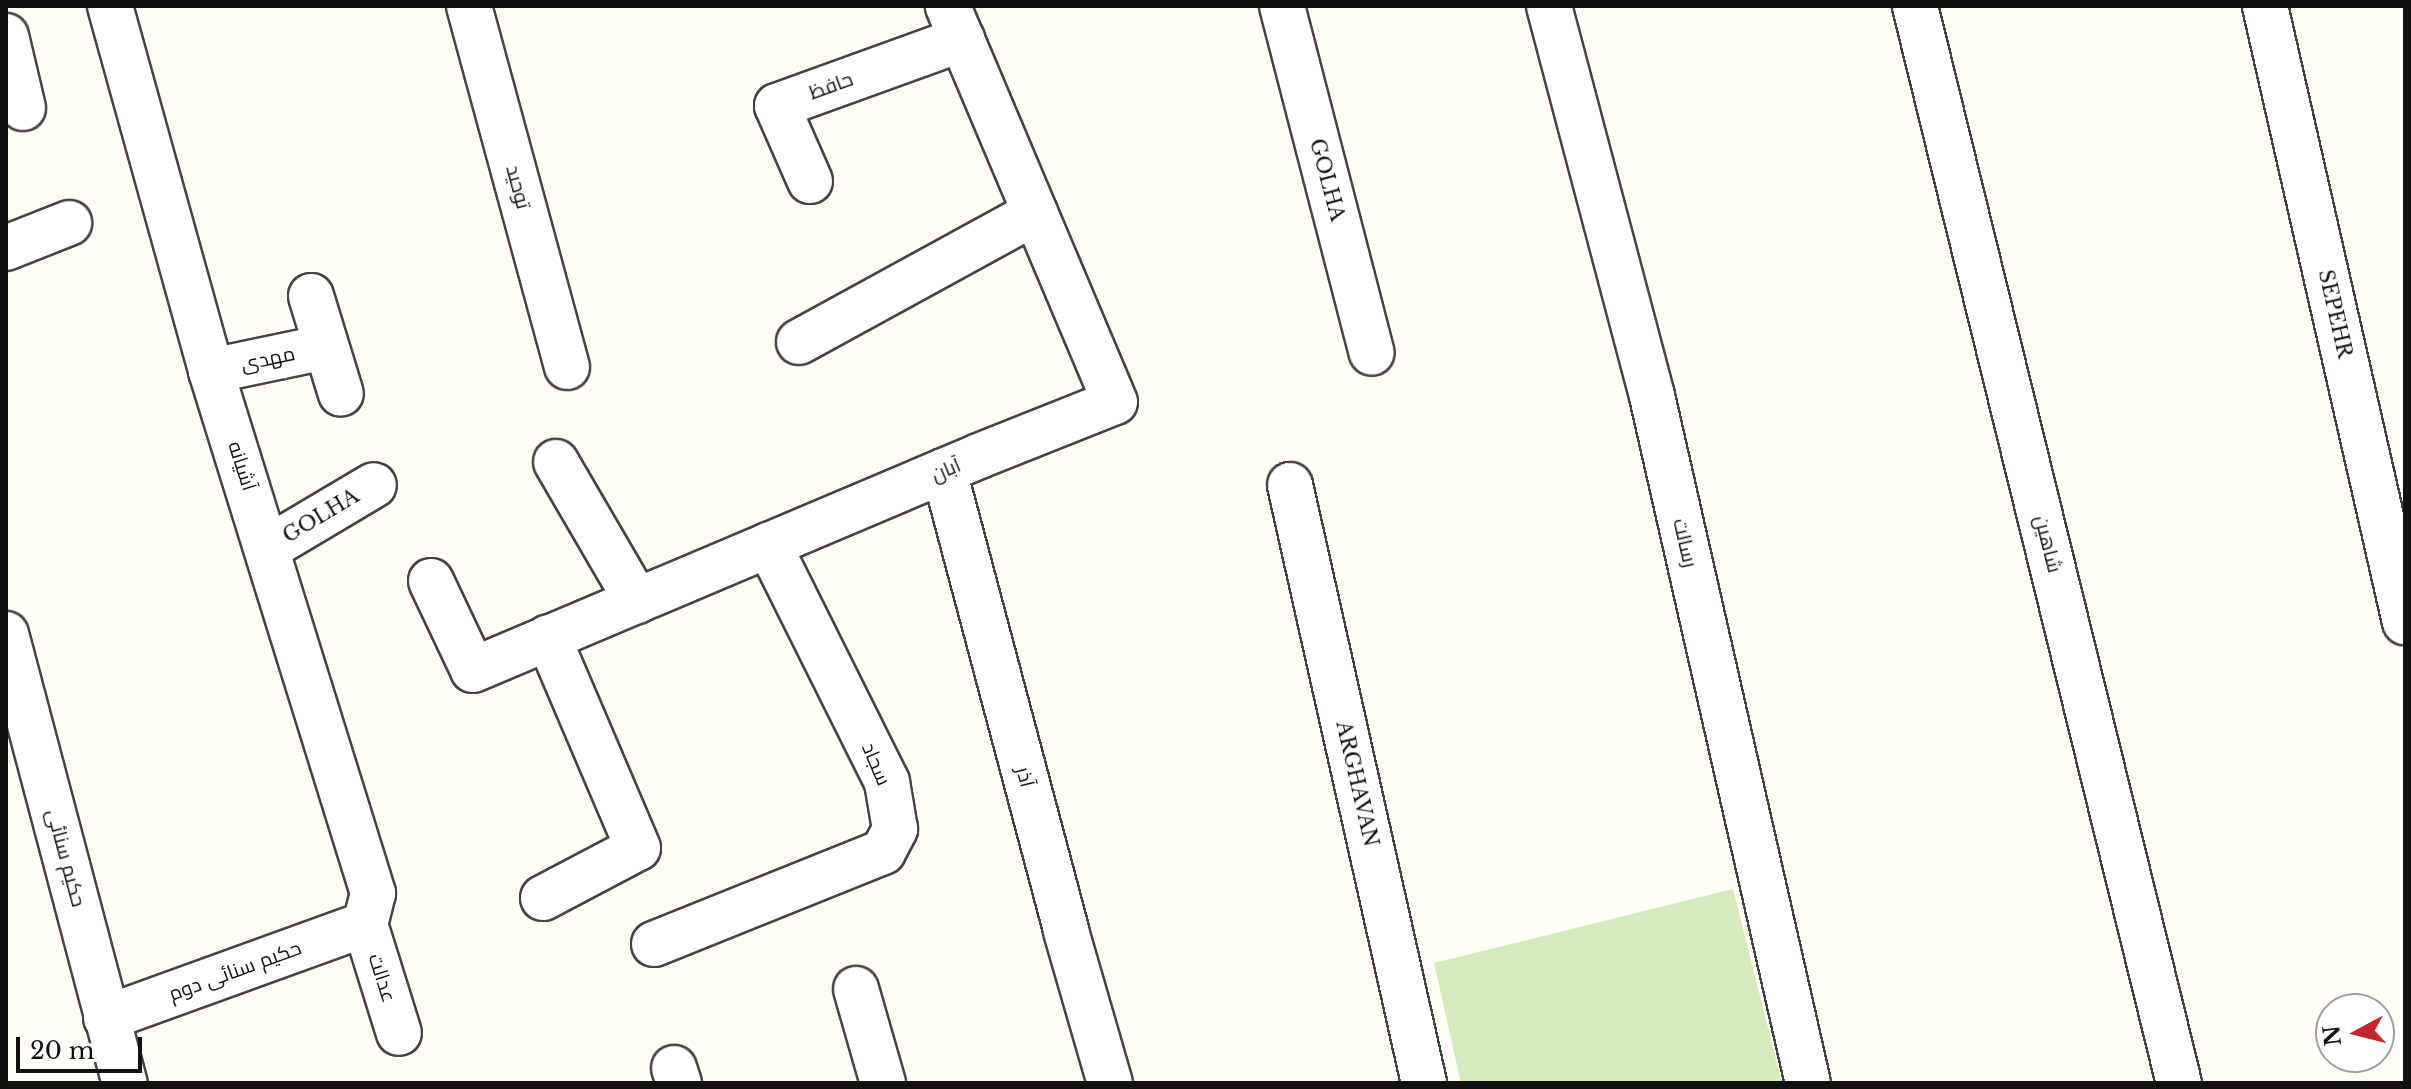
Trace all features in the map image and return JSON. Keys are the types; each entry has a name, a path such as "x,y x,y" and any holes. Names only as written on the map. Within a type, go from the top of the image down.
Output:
{"street":[{"name":"آشیانه","path":"110,6 211,371 373,893 365,924"},
{"name":"توحید","path":"469,6 567,367"},
{"name":"GOLHA","path":"1282,6 1372,353"},
{"name":"رسالت","path":"1549,6 1652,396 1808,1083"},
{"name":"شاهین","path":"1915,6 2179,1083"},
{"name":"SEPEHR","path":"2265,6 2405,622"},
{"name":"حافظ","path":"810,181 777,106 955,22"},
{"name":"آبان","path":"431,581 473,670 1115,402 955,22"},
{"path":"6,36 23,108"},
{"path":"799,342 1035,213"},
{"path":"6,248 69,223"},
{"path":"311,296 341,394"},
{"name":"مهدی","path":"211,371 326,347"},
{"path":"556,462 637,601"},
{"name":"آذر","path":"944,471 1066,931 1110,1083"},
{"name":"GOLHA","path":"268,548 374,485"},
{"name":"ARGHAVAN","path":"1290,485 1424,1083"},
{"name":"سجاد","path":"654,944 883,852 895,829 887,782 769,545"},
{"name":"حکیم سنائی","path":"6,634 125,1083"},
{"path":"543,898 638,848 548,637"},
{"name":"حکیم سنائی دوم","path":"106,1018 365,924"},
{"name":"عدالت","path":"365,924 399,1033"},
{"path":"856,989 883,1083"}],"green space":[{"path":"1733,889 1782,1083 1461,1083 1434,963"}]}
